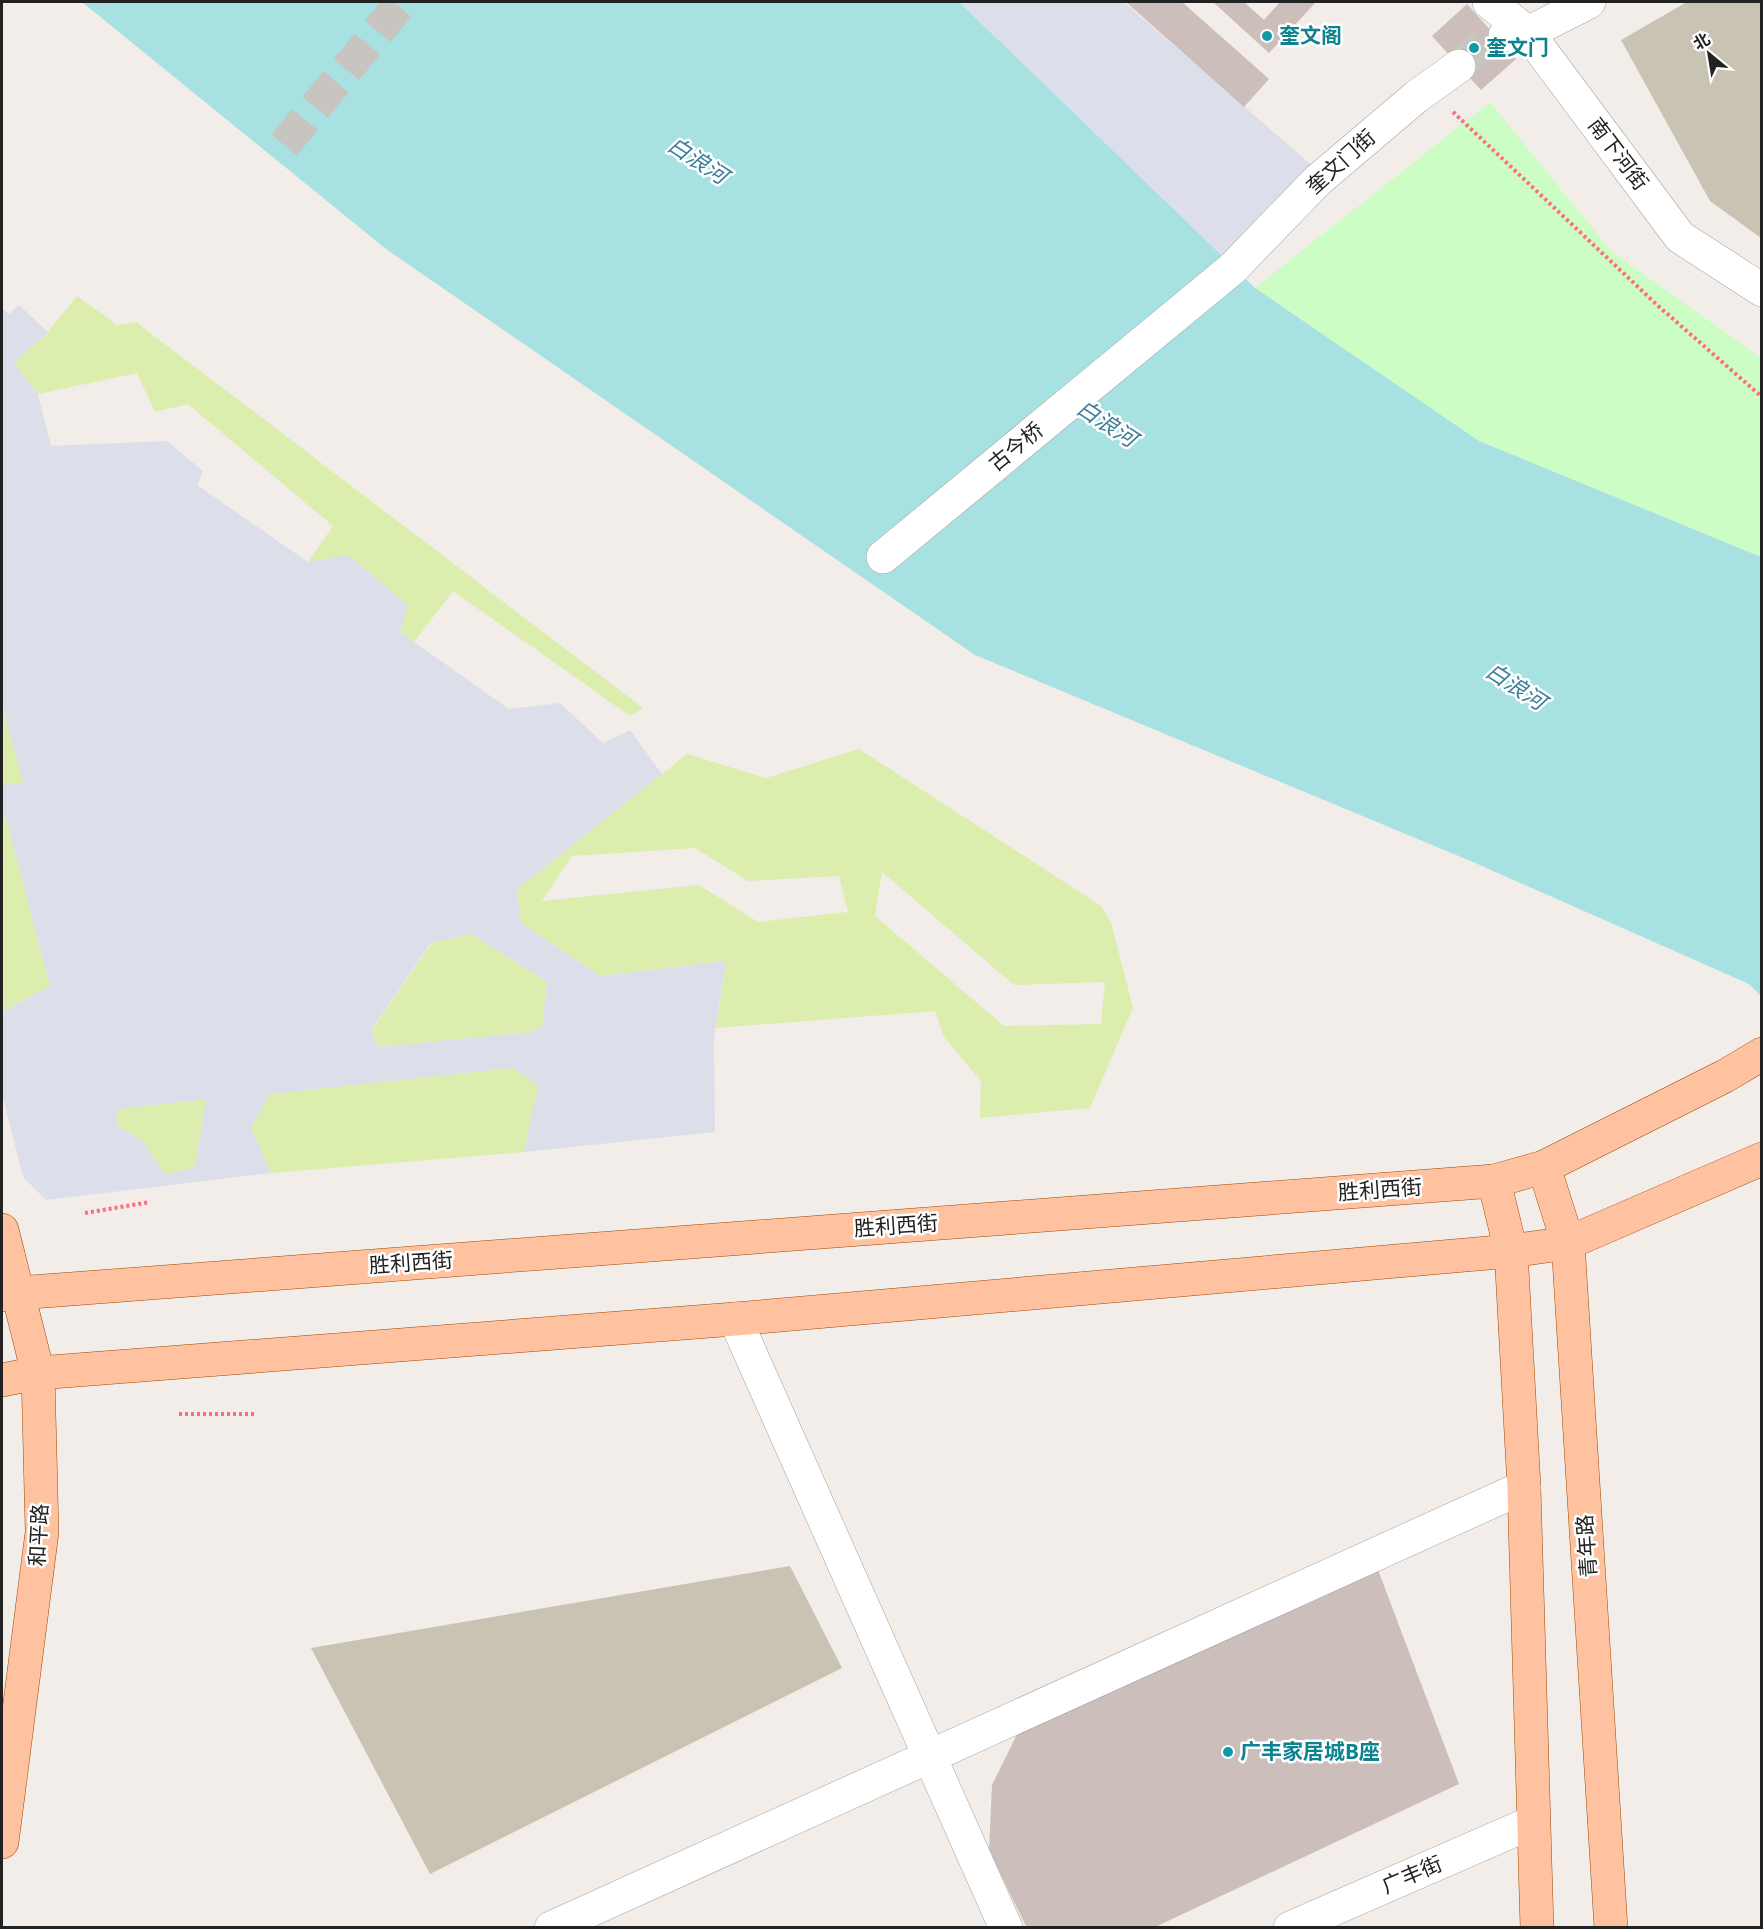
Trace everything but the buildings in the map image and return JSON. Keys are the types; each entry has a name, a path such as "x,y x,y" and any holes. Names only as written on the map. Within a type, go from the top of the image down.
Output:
{"main road":[{"name":"胜利西街","path":"10,1294 1494,1181 1544,1167 1725,1076 1761,1054"},
{"path":"2,1380 38,1373 735,1319 1511,1251 1568,1243 1761,1159"},
{"name":"青年路","path":"1544,1167 1568,1243 1611,1928"},
{"path":"1494,1181 1511,1251 1524,1487 1537,1928"},
{"name":"和平路","path":"2,1230 10,1294 38,1373 42,1532 2,1842"}],"street":[{"name":"南下河街","path":"1489,2 1528,33 1680,237 1761,290"},
{"path":"1494,35 1528,33 1588,2"},
{"name":"奎文门街","path":"1233,268 1317,182 1459,66"},
{"name":"古今桥","path":"883,557 1233,268"},
{"path":"735,1319 1006,1928"},
{"path":"551,1928 1524,1487"},
{"name":"广丰街","path":"1290,1928 1533,1822"}],"path":[{"path":"1428,89 1656,303 1761,397"},
{"path":"85,1213 150,1202"},
{"path":"179,1414 256,1413"}],"shaded area":[{"path":"959,2 1124,2 1324,176 1233,268"},
{"path":"1687,2 1761,2 1761,238 1710,201 1621,40"},
{"path":"19,305 48,332 14,363 38,394 51,446 167,441 203,471 197,485 308,562 348,555 408,605 400,632 509,709 560,703 603,743 630,730 662,774 517,889 521,923 600,976 726,961 714,1038 715,1132 524,1152 538,1086 513,1068 270,1094 251,1128 271,1173 46,1200 23,1177 2,1094 2,1012 50,986 6,818 2,818 2,785 23,783 2,705 2,308 9,314","holes":["471,934 547,982 542,1027 530,1032 378,1047 371,1030 431,943","206,1099 195,1168 164,1174 143,1141 116,1125 118,1109"]},
{"path":"790,1566 842,1668 430,1874 311,1648"}],"green space":[{"path":"1490,102 1611,251 1761,358 1761,557 1479,441 1255,288"},
{"path":"77,296 117,325 136,322 643,708 630,716 453,591 414,642 308,562 333,526 188,404 155,412 137,373 38,394 14,363 48,332"},
{"path":"2,705 24,784 2,785"},
{"path":"859,749 1100,905 1111,922 1133,1008 1090,1108 980,1118 981,1081 944,1037 935,1011 716,1028 726,961 600,976 521,923 517,889 687,754 766,778","holes":["695,848 748,881 839,876 848,912 758,922 699,885 542,901 572,856","882,872 1014,985 1105,982 1101,1024 1004,1026 875,916"]},
{"path":"6,817 50,986 2,1012 2,818"},
{"path":"471,934 547,982 542,1027 530,1032 378,1047 371,1031 432,943"},
{"path":"513,1068 539,1086 524,1152 271,1173 251,1128 269,1094"},
{"path":"206,1099 195,1168 164,1174 143,1141 116,1125 118,1109"}],"water":[{"name":"白浪河","path":"82,2 959,2 1255,288 1479,441 1761,557 1761,996 1749,984 1473,862 975,655 386,249"}],"tunnel":[{"path":"284,145 402,2"},
{"path":"1459,66 1494,35"}],"place":[{"name":"奎文阁","path":"1267,36"},
{"name":"奎文门","path":"1474,48"},
{"name":"广丰家居城B座","path":"1228,1752"}]}
